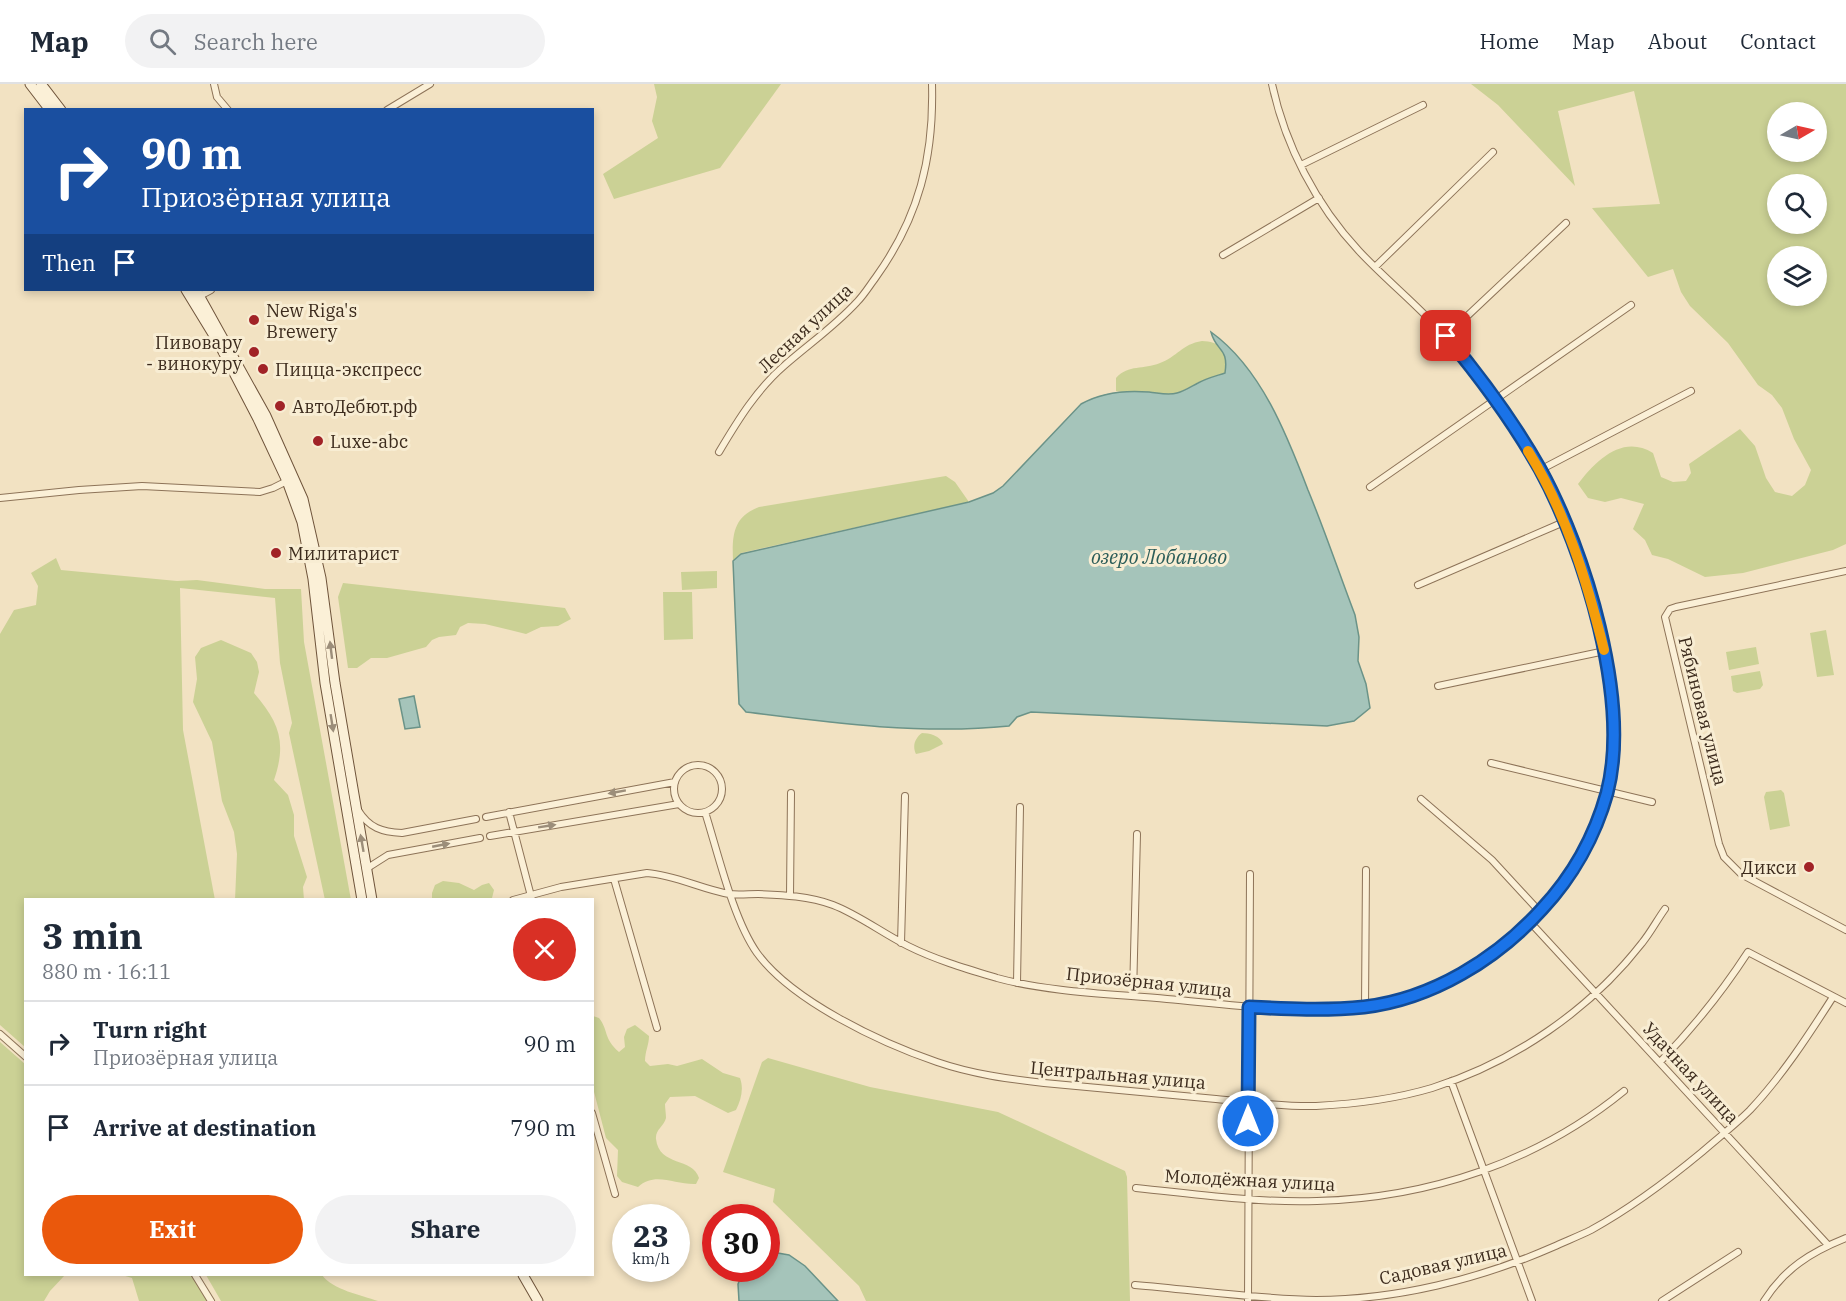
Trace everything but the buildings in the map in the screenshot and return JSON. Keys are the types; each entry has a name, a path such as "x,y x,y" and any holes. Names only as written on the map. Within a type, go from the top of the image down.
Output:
{"main road":[{"path":"30,84 49,108"},
{"path":"41,84 59,108"},
{"path":"196,295 266,416 309,520 321,578 355,804 362,871 362,898"},
{"path":"291,479 308,548 325,683 362,871 371,898"},
{"path":"524,1276 538,1301"}],"street":[{"path":"214,84 217,97 226,108"},
{"path":"390,108 430,84"},
{"name":"Лесная улица","path":"719,452 759,392 784,365 859,301 894,251 915,209 928,154 933,119 933,84"},
{"name":"Приозёрная улица","path":"531,898 561,888 647,873 661,874 731,894 806,897 830,904 847,911 901,942 949,964 1017,983 1249,1007 1310,1010 1365,1007 1414,995 1451,979 1493,954 1540,912 1574,868 1590,838 1607,792 1614,752 1613,703 1605,651 1591,597 1564,522 1540,470 1496,399 1446,336 1357,249 1319,198 1301,165 1277,109 1272,84"},
{"path":"1301,165 1423,105"},
{"path":"1375,267 1493,152"},
{"path":"1223,255 1319,198"},
{"path":"1446,336 1566,223"},
{"path":"1370,486 1631,305"},
{"path":"1540,470 1691,392"},
{"path":"0,498 142,486 260,492 291,479"},
{"path":"1418,585 1564,522"},
{"name":"Рябиновая улица","path":"1846,571 1676,607 1670,609 1665,617 1724,857 1740,874 1846,930"},
{"path":"1438,686 1605,651"},
{"path":"1491,763 1652,802"},
{"path":"692,765 703,765 713,770 720,779 722,791 715,806 705,812 693,813 679,804 674,794 675,782 683,770 692,765"},
{"path":"486,817 675,782"},
{"path":"790,896 791,793"},
{"path":"901,942 905,796"},
{"path":"1421,799 1492,860 1540,912"},
{"path":"355,804 370,826 393,832 402,833 476,819"},
{"path":"490,836 679,804"},
{"path":"1017,983 1020,807"},
{"path":"509,812 531,898"},
{"name":"Центральная улица","path":"705,812 743,928 756,952 776,976 833,1014 880,1038 938,1062 1011,1080 1314,1106 1401,1096 1450,1081 1514,1052 1552,1028 1596,993 1643,942 1665,909"},
{"path":"1133,995 1137,834"},
{"path":"362,871 388,855 480,838"},
{"path":"1365,1007 1366,870"},
{"path":"1248,1298 1250,874"},
{"path":"614,879 657,1028"},
{"name":"Удачная улица","path":"1530,922 1828,1245"},
{"path":"1660,1062 1723,990 1748,952 1846,1004"},
{"name":"Садовая улица","path":"1135,1285 1248,1298 1316,1300 1425,1287 1475,1276 1518,1262 1590,1230 1664,1184 1725,1133 1750,1110 1777,1076 1807,1037 1833,997"},
{"path":"0,1034 24,1055"},
{"path":"1450,1081 1532,1301"},
{"name":"Молодёжная улица","path":"1136,1188 1248,1198 1315,1201 1354,1199 1407,1192 1485,1171 1556,1139 1624,1091"},
{"path":"594,1120 615,1194"},
{"path":"1764,1301 1774,1284 1797,1263 1828,1245 1846,1238"},
{"path":"1662,1301 1738,1252"},
{"path":"196,1276 211,1301"}],"green space":[{"path":"654,84 781,84 720,168 614,199 603,174 658,138 652,121 657,97"},
{"path":"1471,84 1846,84 1846,544 1833,550 1743,573 1705,577 1668,559 1652,555 1645,540 1633,529 1644,504 1621,498 1605,502 1588,498 1578,484 1593,466 1611,452 1631,446 1642,448 1653,453 1661,477 1673,482 1686,481 1691,473 1689,464 1740,429 1755,446 1766,478 1775,492 1792,496 1805,485 1811,470 1794,439 1782,408 1772,395 1758,385 1728,343 1690,306 1681,292 1673,269 1648,277 1592,208 1660,204 1634,91 1558,111 1575,186 1498,105"},
{"path":"1202,341 1215,343 1223,350 1226,359 1225,373 1201,381 1178,393 1165,395 1141,391 1128,393 1116,391 1116,378 1126,371 1160,363 1189,345"},
{"path":"946,476 955,482 969,502 741,553 733,561 736,528 744,516 759,507"},
{"path":"56,558 61,570 177,581 197,580 265,589 301,589 304,642 351,898 325,898 289,733 292,723 280,663 275,598 180,588 183,730 215,898 24,898 24,1046 0,1025 0,634 14,610 36,605 38,586 31,573"},
{"path":"717,571 717,588 682,590 681,572"},
{"path":"343,583 565,608 571,619 558,626 541,627 526,634 485,624 468,623 460,627 456,635 439,637 432,640 426,647 387,658 371,658 357,668 348,668 338,597"},
{"path":"663,592 692,592 693,639 664,640"},
{"path":"1826,630 1834,675 1817,677 1810,633"},
{"path":"221,640 251,653 257,662 259,672 254,693 270,713 278,733 280,754 274,780 288,795 294,815 294,836 307,877 303,887 304,898 235,898 237,854 234,832 222,801 212,742 193,702 197,679 195,657 201,648"},
{"path":"1756,647 1759,664 1729,670 1726,652"},
{"path":"1760,671 1763,685 1760,689 1737,693 1733,691 1731,676"},
{"path":"922,733 937,737 943,744 916,754 915,742"},
{"path":"1781,790 1784,793 1790,826 1770,830 1764,797 1766,792"},
{"path":"443,881 459,883 474,890 489,883 494,890 492,898 432,898 435,885"},
{"path":"594,1016 599,1018 608,1039 619,1052 625,1047 624,1037 627,1029 635,1025 649,1036 645,1061 650,1066 668,1064 677,1066 702,1059 723,1073 740,1078 742,1090 739,1102 736,1110 728,1113 695,1096 670,1097 665,1104 666,1118 656,1136 658,1148 669,1158 696,1171 699,1178 696,1184 658,1179 645,1182 638,1187 622,1182 617,1176 618,1150 606,1138 594,1092"},
{"path":"0,1042 24,1063 24,1276 64,1276 44,1301 0,1301"},
{"path":"768,1058 870,1087 998,1112 1125,1171 1130,1301 866,1301 859,1286 780,1209 780,1204 773,1202 775,1189 723,1172 762,1062"},
{"path":"125,1276 193,1276 208,1301 139,1301 132,1278"},
{"path":"207,1276 323,1276 333,1285 378,1301 221,1301"}],"water":[{"name":"озеро Лобаново","path":"1211,332 1244,364 1258,383 1281,425 1355,615 1359,637 1358,661 1366,684 1370,708 1354,721 1327,726 1031,712 1017,717 1009,726 944,729 844,724 746,712 739,704 733,561 741,554 969,502 993,493 1003,486 1081,404 1105,394 1122,392 1174,394 1225,373 1224,354"},
{"path":"414,696 420,727 405,729 399,699"},
{"path":"780,1253 789,1255 805,1266 838,1301 739,1301 739,1282 780,1282"}],"slow traffic":[{"path":"1528,451 1559,508 1575,549 1591,597 1604,650"}],"place":[{"name":"New Riga's Brewery","path":"254,320"},
{"name":"Пивовару - винокуру","path":"254,352"},
{"name":"Пицца-экспресс","path":"263,369"},
{"name":"АвтоДебют.рф","path":"280,406"},
{"name":"Luxe-abc","path":"318,441"},
{"name":"Милитарист","path":"276,553"},
{"name":"Дикси","path":"1809,867"}],"route":[{"path":"1248,1121 1249,1007 1310,1010 1365,1007 1423,992 1479,963 1509,941 1551,900 1574,868 1590,838 1607,792 1614,752 1613,703 1605,651 1591,597 1575,549 1559,508 1540,470 1484,382 1446,336"}]}
